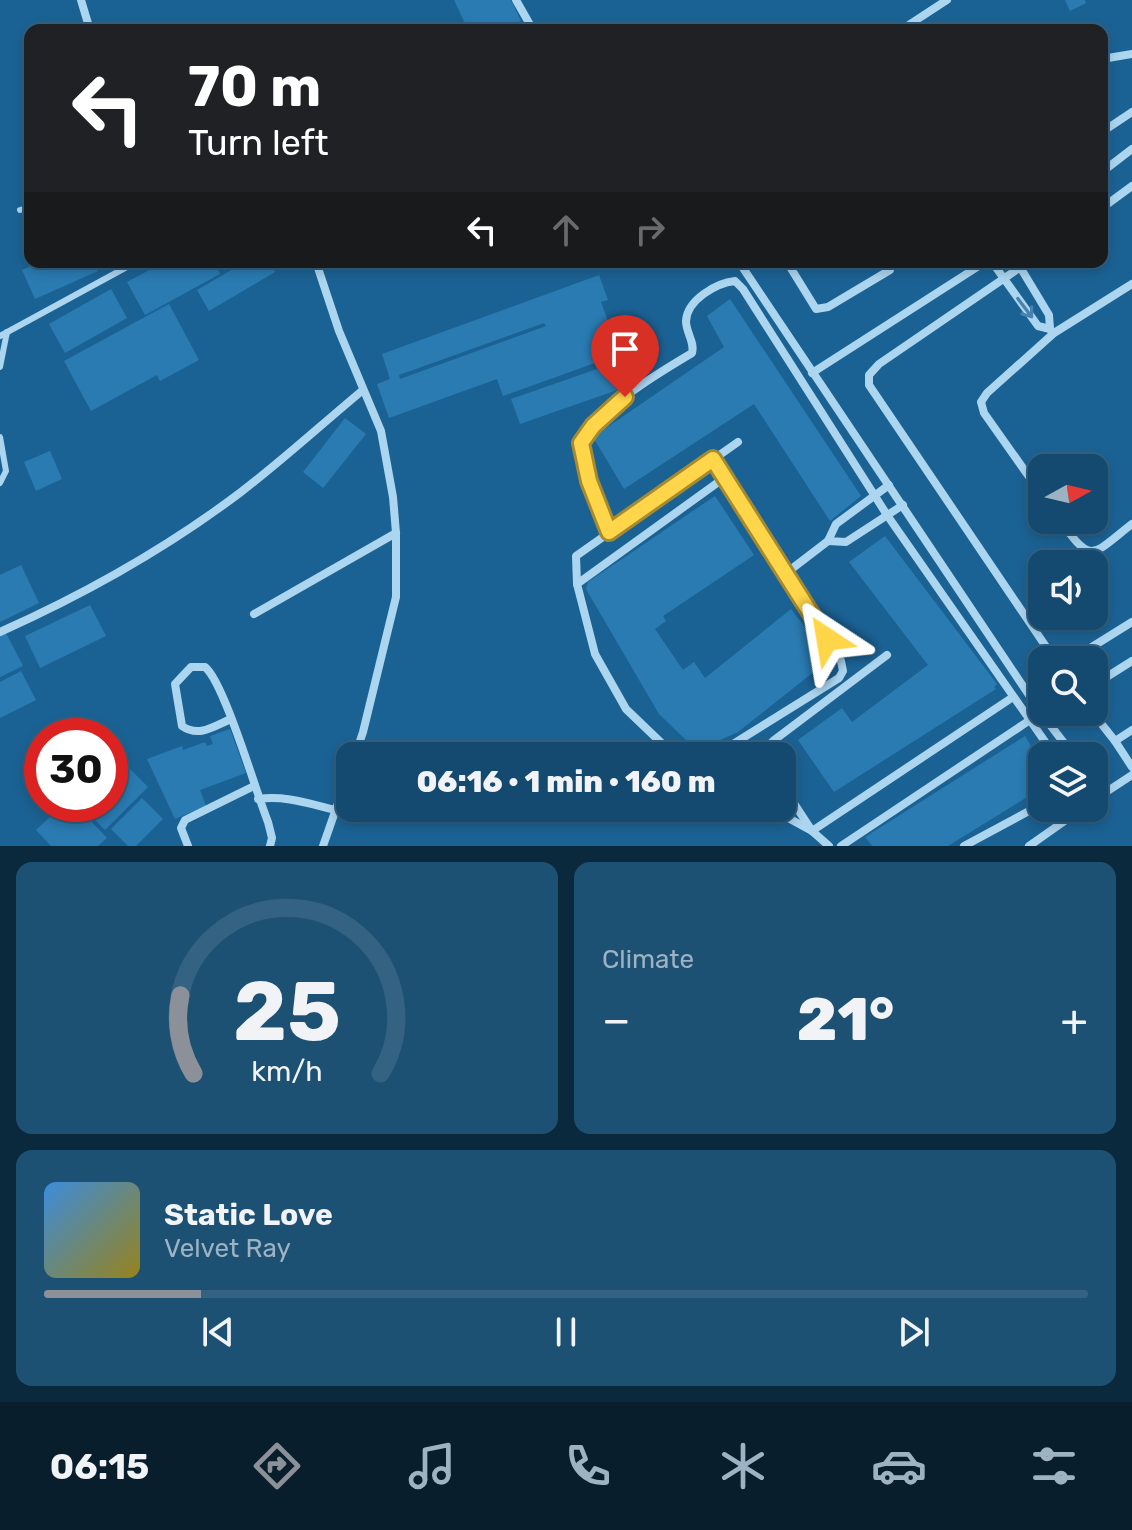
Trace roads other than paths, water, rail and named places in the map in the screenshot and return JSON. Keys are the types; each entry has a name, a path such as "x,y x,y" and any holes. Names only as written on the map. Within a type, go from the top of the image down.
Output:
{"street":[{"path":"81,0 88,24"},
{"path":"516,0 530,24"},
{"path":"910,24 947,0"},
{"path":"1108,58 1132,54"},
{"path":"1108,128 1132,112"},
{"path":"1108,167 1132,149"},
{"path":"1108,204 1132,186"},
{"path":"318,268 381,431 393,497 396,597 360,742"},
{"path":"743,268 1063,742"},
{"path":"791,268 816,309 828,307 890,268"},
{"path":"812,373 976,268"},
{"path":"996,268 1038,326 1052,331"},
{"path":"1018,268 879,364 869,375 869,385 1046,646"},
{"path":"1024,268 1049,315 1052,331"},
{"path":"609,532 589,481 581,443 593,426 625,397 692,353 694,348 686,325 690,309 696,300 726,282 735,281 887,515 1028,717"},
{"path":"1028,475 984,413 981,402 1052,331 1132,284"},
{"path":"0,632 107,580 171,540 241,492 363,390"},
{"path":"660,742 626,709 595,654 577,584 576,556 738,442"},
{"path":"713,459 841,661 843,671 839,678 736,742"},
{"path":"577,584 724,478"},
{"path":"785,574 828,541 836,524 889,485"},
{"path":"828,541 846,542 903,505"},
{"path":"1070,534 1086,552 1095,552 1132,524"},
{"path":"254,614 396,533"},
{"path":"1093,646 1132,622"},
{"path":"772,742 887,655"},
{"path":"1108,676 1132,661"},
{"path":"231,719 199,733 188,730 182,726 175,684 191,667 205,667 213,673 231,719 272,838 270,846"},
{"path":"812,831 1013,697"},
{"path":"841,846 1028,721"},
{"path":"1103,726 1132,767"},
{"path":"1115,741 1132,730"},
{"path":"1108,791 1132,775"},
{"path":"188,846 181,828 185,820 254,786"},
{"path":"258,799 272,797 336,810 323,846"},
{"path":"796,806 812,831"},
{"path":"964,846 1028,812"},
{"path":"796,822 829,846"},
{"path":"1029,846 1063,822"}],"lane":[{"path":"20,210 24,209"},
{"path":"0,367 4,334 125,268"},
{"path":"0,437 6,471 0,483"}]}
